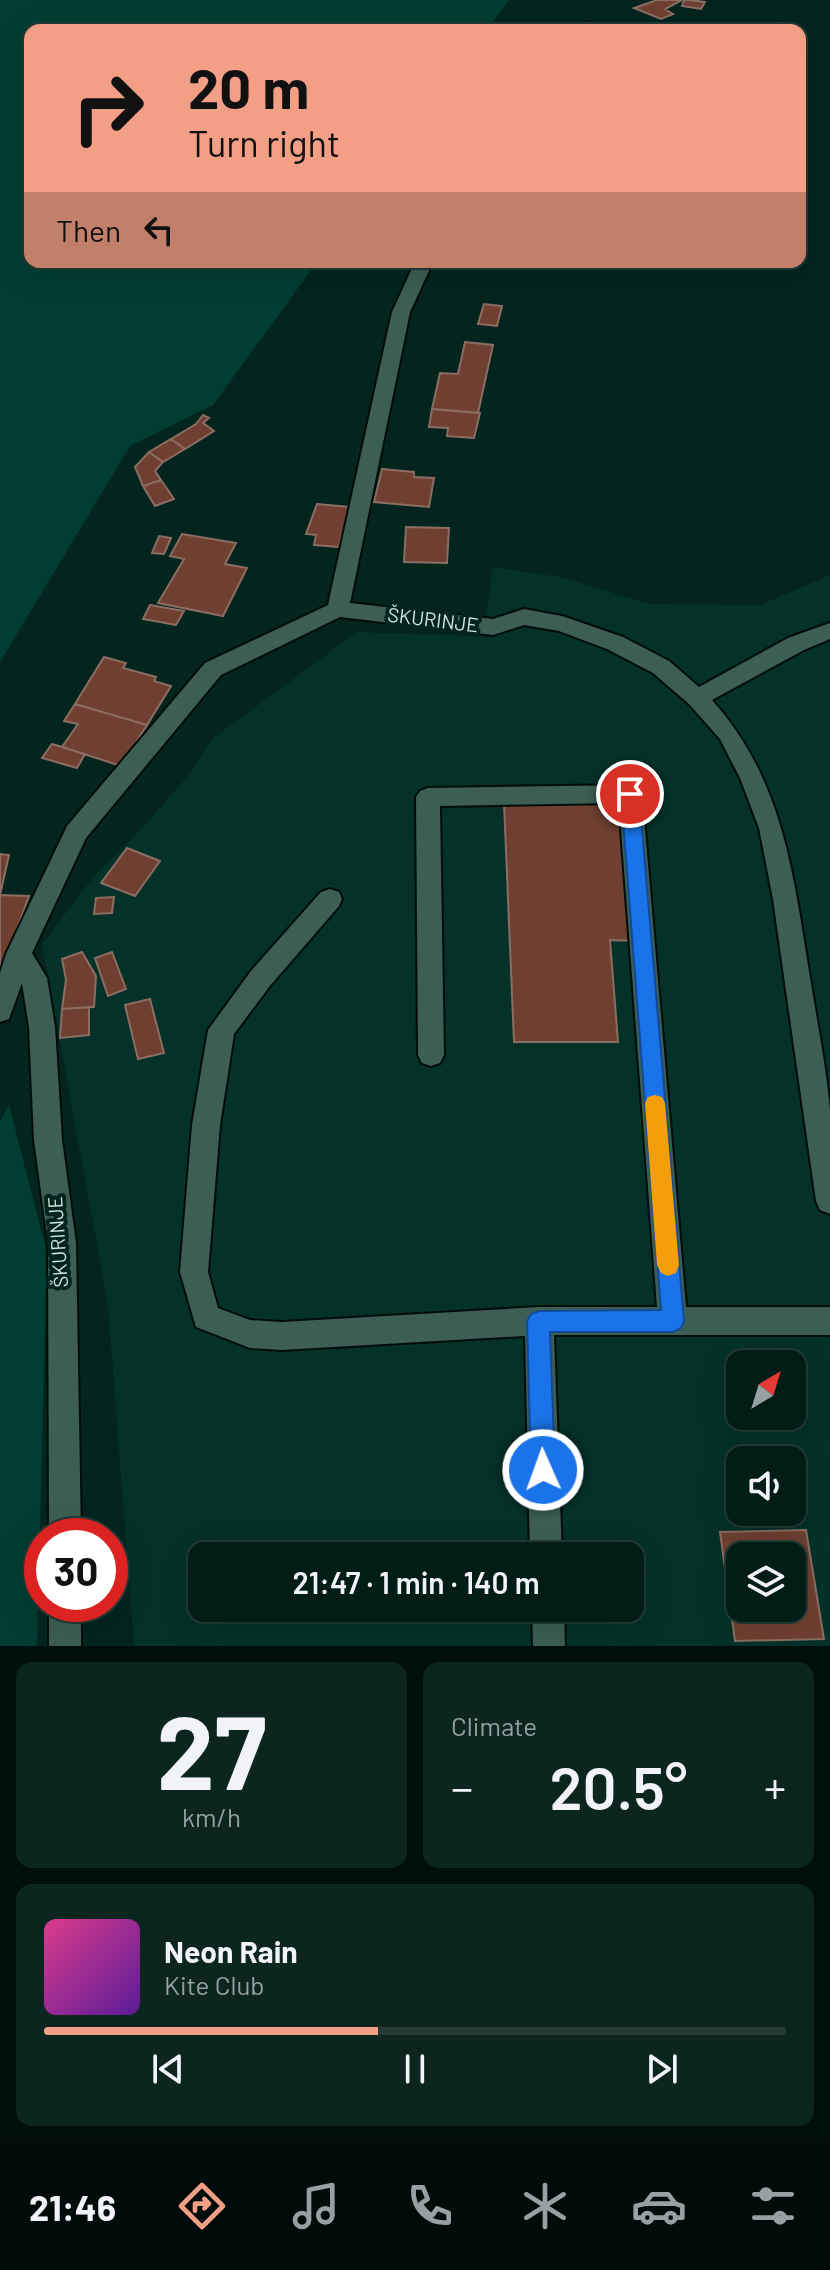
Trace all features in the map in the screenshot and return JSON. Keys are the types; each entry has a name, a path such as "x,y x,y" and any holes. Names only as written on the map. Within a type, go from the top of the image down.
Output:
{"street":[{"path":"0,1011 19,954 76,833 213,669 338,609 401,312 421,268"},
{"name":"ŠKURINJE","path":"338,609 493,627 524,617 562,624 615,643 661,667 697,698 729,734 752,778 771,828 806,1029 830,1201"},
{"path":"697,698 796,644 830,631"},
{"path":"431,1055 428,797 630,794 673,1321"},
{"path":"330,899 260,979 221,1030 206,1125 194,1272 206,1317 250,1334 282,1336 539,1321 830,1321"},
{"name":"ŠKURINJE","path":"19,954 34,978 42,1027 48,1140 62,1243 65,1518"},
{"path":"539,1321 546,1542"},
{"path":"65,1622 65,1646"},
{"path":"548,1622 549,1646"}],"shaded area":[{"path":"0,0 509,0 491,24 24,24 24,268 313,268 213,405 130,446 0,662"},
{"path":"493,567 561,577 649,604 760,605 830,575 830,1646 134,1646 128,1518 124,1518 108,1305 42,944 91,880 192,771 212,739 357,632 483,636"},
{"path":"9,1105 47,1253 40,1518 24,1518 24,1622 38,1622 37,1646 0,1646 0,1121"}],"building":[{"path":"657,0 682,0 665,9 673,14 661,19 634,8"},
{"path":"684,0 705,2 701,9 682,6"},
{"path":"484,304 502,306 497,326 478,324"},
{"path":"465,342 493,345 478,413 432,409 440,373 458,374"},
{"path":"432,409 480,413 474,438 447,436 448,428 429,427"},
{"path":"203,415 209,418 203,423 214,431 185,449 171,439 196,424"},
{"path":"171,439 185,449 163,462 149,452"},
{"path":"149,452 163,462 155,471 161,480 143,486 135,467"},
{"path":"382,469 414,472 414,477 434,478 429,507 374,502"},
{"path":"161,480 174,499 155,506 143,486"},
{"path":"317,504 349,507 339,547 314,545 316,535 306,534"},
{"path":"406,527 449,528 447,563 404,562"},
{"path":"182,534 236,543 225,564 247,568 223,616 158,603 184,559 170,556"},
{"path":"159,536 171,538 164,554 152,553"},
{"path":"150,605 184,611 176,625 143,619"},
{"path":"104,657 126,663 123,668 156,677 154,681 171,686 147,725 75,704"},
{"path":"75,704 147,725 121,766 62,747 78,724 64,721"},
{"path":"52,744 85,754 77,768 42,758"},
{"path":"504,803 626,803 639,941 610,940 618,1042 514,1042"},
{"path":"127,848 160,861 135,896 101,883"},
{"path":"0,854 9,855 0,895"},
{"path":"0,895 29,896 0,975"},
{"path":"114,897 112,913 94,914 96,898"},
{"path":"82,952 96,976 94,1007 62,1009 66,980 62,959"},
{"path":"112,952 126,989 108,996 95,958"},
{"path":"150,999 164,1053 138,1059 125,1005"},
{"path":"89,1007 89,1035 60,1038 62,1009"},
{"path":"806,1530 824,1639 735,1641 732,1622 806,1622 806,1542 726,1542 726,1576 720,1532"}],"slow traffic":[{"path":"655,1103 668,1265"}],"route":[{"path":"543,1470 539,1321 673,1321 630,794"}]}
